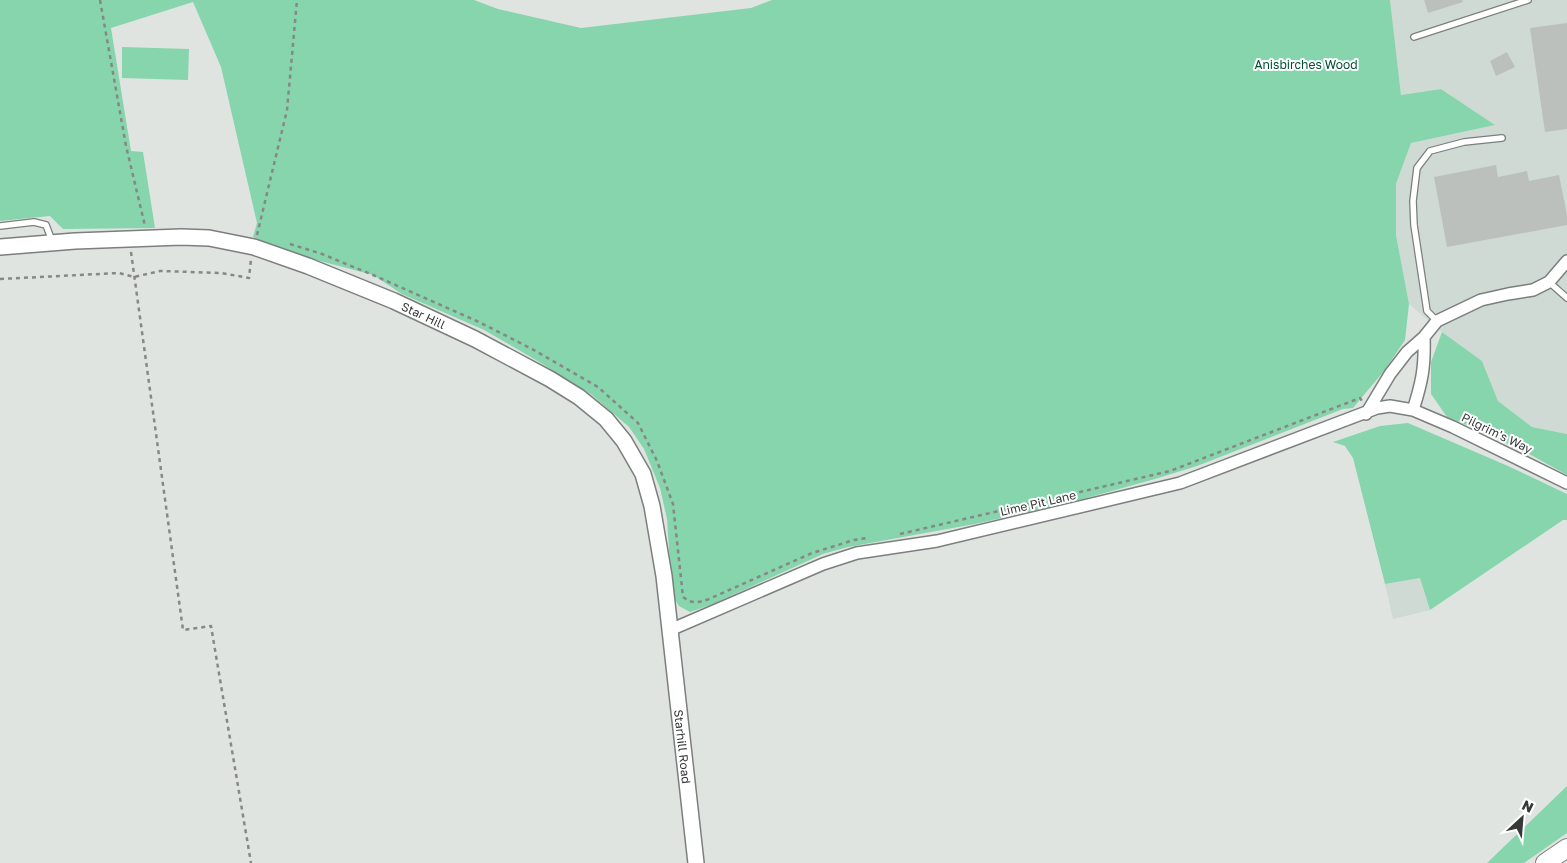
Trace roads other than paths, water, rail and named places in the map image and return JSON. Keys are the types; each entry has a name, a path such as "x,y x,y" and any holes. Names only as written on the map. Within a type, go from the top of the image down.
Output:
{"main road":[{"path":"1545,863 1567,848"}],"street":[{"name":"Star Hill","path":"0,248 147,237 209,238 254,246 394,301 475,339 550,379 579,397 606,419 624,441 643,474 652,506 664,576 670,630"},
{"path":"1366,414 1390,374 1407,352 1424,337 1437,321 1481,300 1533,290 1549,282 1567,262"},
{"path":"1413,410 1422,383 1425,361 1424,337"},
{"name":"Lime Pit Lane","path":"670,630 823,564 857,553 937,540 1180,484 1378,408 1390,406 1413,410"},
{"name":"Pilgrim's Way","path":"1413,410 1453,426 1567,483"},
{"name":"Starhill Road","path":"670,630 696,863"}],"lane":[{"path":"1414,37 1528,0"},
{"path":"1437,321 1427,311 1414,225 1412,201 1417,168 1430,151 1464,142 1502,138"},
{"path":"0,226 34,222 46,225 53,243"},
{"path":"1549,282 1567,298"}],"park label":[{"name":"Anisbirches Wood","path":"1306,64"}]}
